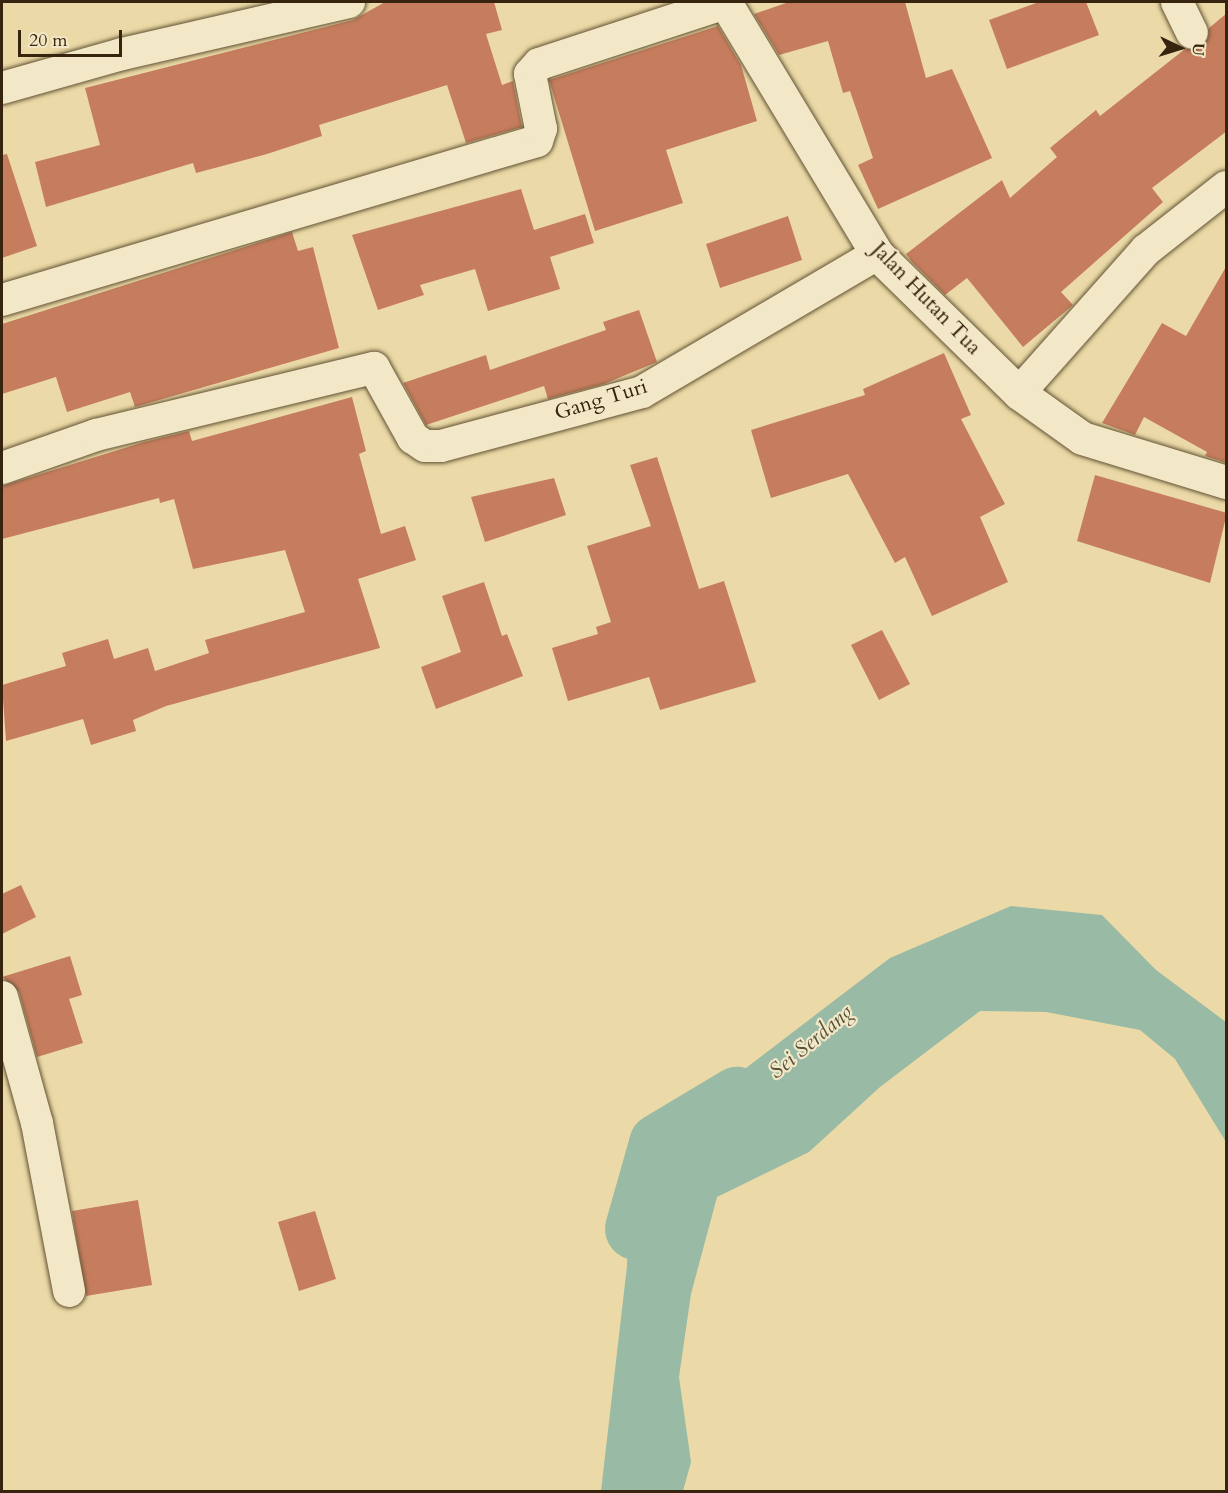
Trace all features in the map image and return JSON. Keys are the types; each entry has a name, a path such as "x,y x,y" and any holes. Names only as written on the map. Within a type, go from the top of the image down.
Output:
{"street":[{"path":"2,88 122,54 349,2"},
{"path":"2,300 537,141 541,129 530,74 539,64 726,2"},
{"name":"Jalan Hutan Tua","path":"726,2 877,254 1019,393 1082,438 1227,482"},
{"path":"1177,2 1192,33"},
{"path":"1019,393 1146,250 1227,187"},
{"name":"Gang Turi","path":"2,468 96,435 374,368 413,438 425,446 441,446 642,392 877,254"},
{"path":"2,997 37,1123 69,1291"}],"water":[{"path":"1011,906 1102,915 1156,970 1226,1022 1226,1142 1175,1059 1140,1030 1046,1012 980,1011 880,1087 809,1152 717,1197 691,1294 679,1377 691,1462 683,1491 601,1491 627,1266 629,1188 683,1116 890,958"}],"building":[{"path":"385,2 494,2 502,30 486,34 502,85 513,81 522,127 466,143 447,85 319,125 322,136 267,154 196,173 193,163 46,207 35,162 100,145 85,88 353,20"},
{"path":"789,2 905,2 926,78 952,69 992,158 878,209 858,165 873,158 850,91 843,93 828,41 779,55 754,14"},
{"path":"1039,2 1086,2 1099,35 1007,69 989,20"},
{"path":"1227,13 1227,131 1152,188 1163,202 1061,292 1073,305 1023,347 967,278 945,295 912,262 906,254 1002,180 1010,198 1057,157 1050,148 1096,110 1100,116 1185,49 1200,49 1209,28"},
{"path":"718,26 741,65 757,121 666,150 683,203 595,231 549,80"},
{"path":"7,154 37,246 2,258 2,155"},
{"path":"521,189 534,230 585,214 594,243 550,257 560,289 488,311 475,269 420,285 424,295 378,310 352,235"},
{"path":"788,216 802,260 720,288 706,244"},
{"path":"292,232 298,251 313,247 339,348 135,407 130,392 67,412 56,377 2,394 2,324"},
{"path":"1227,265 1227,463 1205,456 1207,452 1144,417 1135,435 1102,423 1162,323 1186,336"},
{"path":"639,310 657,362 604,384 548,399 544,386 426,425 403,383 486,355 490,370 606,330 603,322"},
{"path":"944,353 971,415 961,419 1005,504 980,517 1008,582 932,616 905,557 895,563 848,474 771,498 751,430 865,395 863,389"},
{"path":"352,397 366,451 359,454 381,534 405,526 416,560 358,579 380,648 166,706 133,720 136,731 91,745 83,719 6,741 2,685 66,666 62,653 108,639 114,659 148,648 155,671 209,653 205,640 305,612 285,550 193,569 174,499 160,503 159,498 2,539 2,486 144,442 189,431 192,441"},
{"path":"657,457 699,589 724,581 756,682 660,710 649,677 568,701 552,648 598,634 596,627 611,622 587,546 651,526 630,465"},
{"path":"1095,475 1227,513 1210,583 1077,541"},
{"path":"554,478 566,515 485,542 471,497"},
{"path":"484,582 502,636 507,634 523,676 436,709 421,667 461,652 442,596"},
{"path":"882,630 910,684 879,700 851,645"},
{"path":"21,885 36,917 2,934 2,894"},
{"path":"70,956 82,995 69,999 83,1043 37,1057 19,992 2,977"},
{"path":"138,1200 152,1285 86,1296 72,1211"},
{"path":"315,1211 336,1279 299,1291 278,1222"}],"waterway":[{"name":"Sei Serdang","path":"636,1229 660,1144 737,1098"}]}
